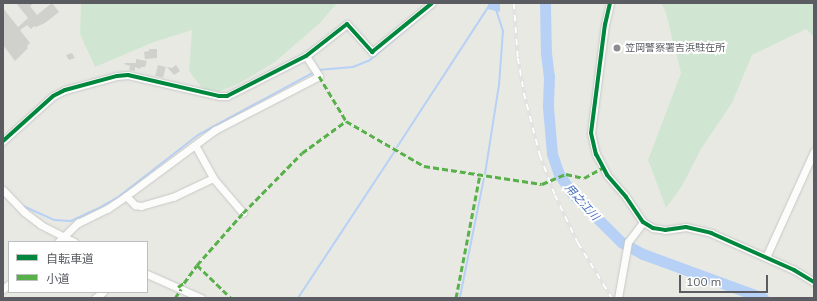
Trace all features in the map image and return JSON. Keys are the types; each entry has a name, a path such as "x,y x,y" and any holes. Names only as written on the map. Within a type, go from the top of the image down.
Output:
{"street":[{"path":"3,141 53,96 65,90 117,76 128,75 219,96 227,96 307,56 347,24 372,52 432,3"},
{"path":"610,3 594,101 592,133 593,146 602,168 644,222 660,230 686,227 694,228 766,257 794,270 814,282"},
{"path":"59,241 78,223 107,209 222,126 319,76 307,56"},
{"path":"195,145 214,178 243,213"},
{"path":"766,257 814,151"},
{"path":"126,196 135,205 141,206 174,197 214,178"},
{"path":"3,190 24,212 41,225 73,241"},
{"path":"618,298 628,242 644,222"},
{"path":"148,274 201,298"}],"green space":[{"path":"81,3 337,3 321,22 275,62 238,84 208,96 189,71 192,30 154,42 95,67 80,34"},
{"path":"661,3 814,3 814,37 806,29 752,55 732,103 701,149 682,186 666,208 648,160 681,73 665,10"}],"water":[{"path":"489,3 500,3 500,12 487,9"}],"building":[{"path":"16,3 34,3 30,6 37,15 52,3 59,12 45,23 36,27 34,26 31,29 27,25 20,30 30,43 27,46 28,48 15,61 3,45 3,8 18,27 28,18"},
{"path":"614,45 622,46 621,51 613,50"},
{"path":"149,49 157,49 157,58 145,59 144,52 149,51"},
{"path":"72,53 75,58 69,60 66,55"},
{"path":"136,59 147,61 145,67 141,67 140,69 135,67 135,71 129,70 130,66 124,64 136,63"},
{"path":"158,65 166,67 163,78 155,76"},
{"path":"176,65 180,71 174,75 167,67 172,68"}],"waterway":[{"path":"397,147 491,3"},
{"name":"用之江川","path":"545,3 546,53 549,76 548,107 552,154 559,174 571,192 621,242 643,254 763,298"},
{"path":"318,70 353,67 370,60 430,9"},
{"path":"485,174 499,85 503,31 496,9"},
{"path":"23,206 54,220 71,221 95,210 117,198 198,135 314,72"},
{"path":"298,298 395,151"},
{"path":"460,297 484,178"}],"railway":[{"path":"514,3 518,58 524,93 540,155 555,195 578,243 612,298"}],"marked path":[{"path":"319,76 346,121 424,166 542,184 566,174 584,178 602,168"},
{"path":"178,287 184,283 197,265 243,213 302,153 346,121"},
{"path":"456,298 480,175"},
{"path":"197,265 231,298"},
{"path":"175,298 181,289"}],"cycle path":[{"path":"3,141 53,96 65,90 117,76 128,75 219,96 227,96 306,56 347,24 372,52 432,3"},
{"path":"610,3 605,24 591,133 596,154 607,175 626,197 643,222 653,228 665,230 686,227 711,233 794,270 814,282"}],"place":[{"name":"笠岡警察署吉浜駐在所","path":"617,48"}]}
